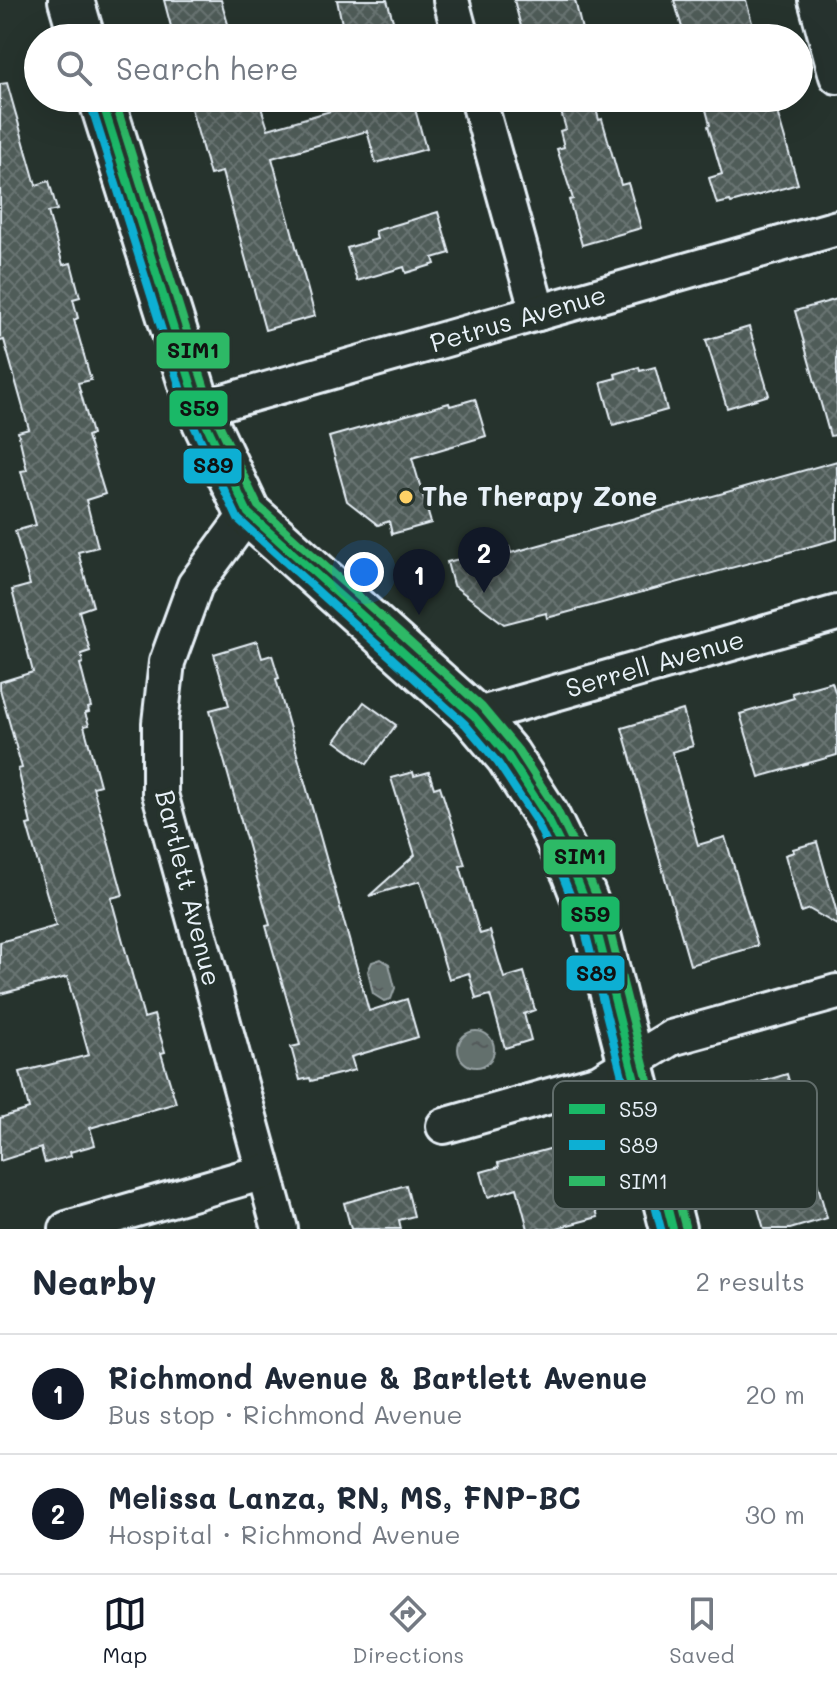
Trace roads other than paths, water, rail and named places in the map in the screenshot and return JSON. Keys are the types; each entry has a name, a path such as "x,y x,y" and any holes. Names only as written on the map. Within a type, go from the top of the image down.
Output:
{"main road":[{"path":"71,0 78,24"},
{"path":"105,112 199,409 248,513 474,716 508,756 539,803 574,872 597,931 634,1081"},
{"path":"668,1209 673,1229"}],"street":[{"path":"451,0 457,24"},
{"path":"816,0 837,76"},
{"path":"482,112 538,313"},
{"name":"Petrus Avenue","path":"199,409 837,228"},
{"name":"Bartlett Avenue","path":"248,513 195,585 167,662 160,723 160,794 280,1229"},
{"name":"Serrell Avenue","path":"474,716 837,613"},
{"path":"601,1081 671,1038 837,992"},
{"path":"444,1126 553,1095"},
{"path":"67,1229 264,1172"}],"water":[{"path":"381,959 389,964 395,988 391,999 384,1001 373,994 368,971 372,962"},
{"path":"476,1031 489,1036 494,1049 489,1062 476,1067 463,1062 458,1049 463,1036"}],"place":[{"name":"The Therapy Zone","path":"406,497"},
{"name":"Melissa Lanza, RN, MS, FNP-BC","path":"484,593"},
{"name":"Richmond Avenue & Bartlett Avenue","path":"419,615"}]}
